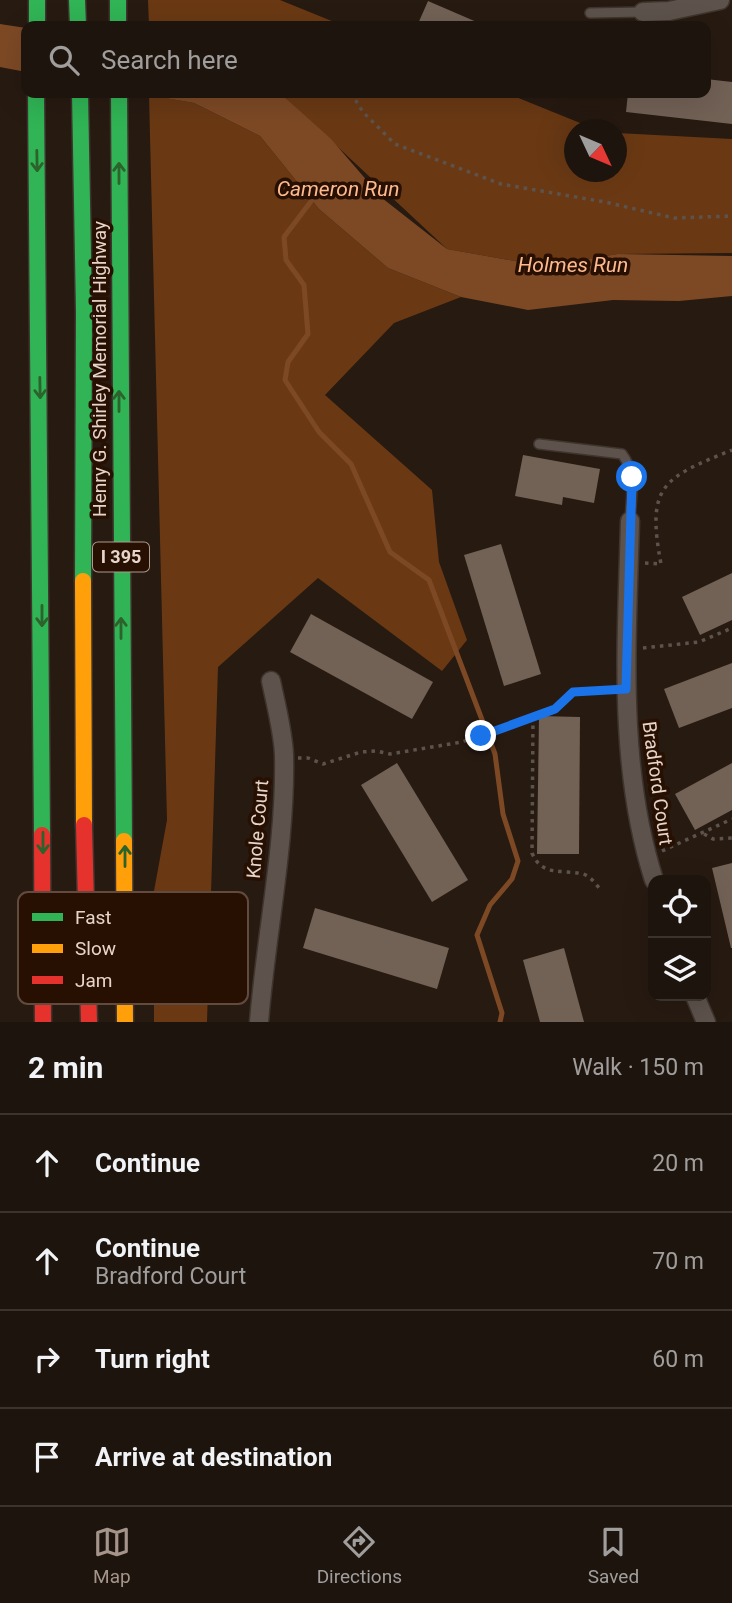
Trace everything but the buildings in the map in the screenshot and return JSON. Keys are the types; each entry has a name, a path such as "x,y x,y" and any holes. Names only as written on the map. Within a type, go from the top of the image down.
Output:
{"highway":[{"path":"37,0 37,21"},
{"path":"78,0 78,21"},
{"path":"118,0 118,21"},
{"path":"36,98 42,892"},
{"path":"80,98 85,311 83,798 86,892"},
{"name":"Henry G. Shirley Memorial Highway","path":"119,98 124,892"},
{"path":"43,1004 43,1022"},
{"path":"89,1004 89,1022"},
{"name":"Henry G. Shirley Memorial Highway","path":"125,1004 125,1022"}],"street":[{"path":"643,12 720,0"},
{"name":"Bradford Court","path":"630,522 626,689 631,765 646,855 652,875"},
{"name":"Knole Court","path":"259,1022 266,941 283,820 284,758 271,681"},
{"path":"697,1001 706,1022"}],"lane":[{"path":"590,13 643,12"},
{"path":"539,444 622,454 629,463 632,477 630,522"}],"path":[{"path":"354,98 363,112 396,144 501,184 605,202 674,218 732,216"},
{"path":"629,563 661,564 656,538 657,496 670,479 732,450"},
{"path":"626,648 699,642 732,628"},
{"path":"284,758 308,758 323,764 361,752 390,754 481,736 555,709 573,692 626,689"},
{"path":"533,716 532,853 542,867 554,872 583,874 600,889"},
{"path":"646,855 704,834 732,819"},
{"path":"704,834 713,839 732,838"}],"shaded area":[{"path":"148,0 280,0 332,21 149,21"},
{"path":"149,98 194,103 260,136 319,209 388,268 461,297 394,323 325,395 432,490 439,562 467,640 442,671 318,578 218,667 211,892 154,892 167,820"},
{"path":"285,98 518,98 570,119 564,119 564,182 627,182 627,134 732,139 732,253 618,254 543,266 447,249"},
{"path":"154,1004 208,1004 207,1022 154,1022"}],"water":[{"path":"0,24 21,27 21,71 0,67"},
{"name":"Cameron Run","path":"165,98 286,98 331,139 382,198 447,249 543,266 618,254 732,256 732,296 679,301 613,300 528,310 461,297 388,268 319,209 260,136 194,103"}],"waterway":[{"path":"310,195 312,200 284,237 286,260 304,285 308,334 288,362 285,380 319,432 351,464 390,552 429,580 495,754 503,814 518,861 512,879 490,905 477,935 502,1013 500,1022"}],"traffic: fast":[{"path":"37,0 37,21"},
{"path":"77,0 78,21"},
{"path":"118,0 118,21"},
{"path":"36,98 42,835"},
{"path":"80,98 84,311 83,581"},
{"path":"119,98 124,841"}],"traffic: slow":[{"path":"83,581 84,825"},
{"path":"124,841 124,892"},
{"path":"125,1004 125,1022"}],"traffic: jam":[{"path":"84,825 86,892"},
{"path":"42,835 42,892"},
{"path":"43,1004 43,1022"},
{"path":"89,1004 89,1022"}],"route":[{"path":"481,736 555,709 573,692 626,689 632,477"}],"water label":[{"name":"Holmes Run","path":"573,265"}]}
